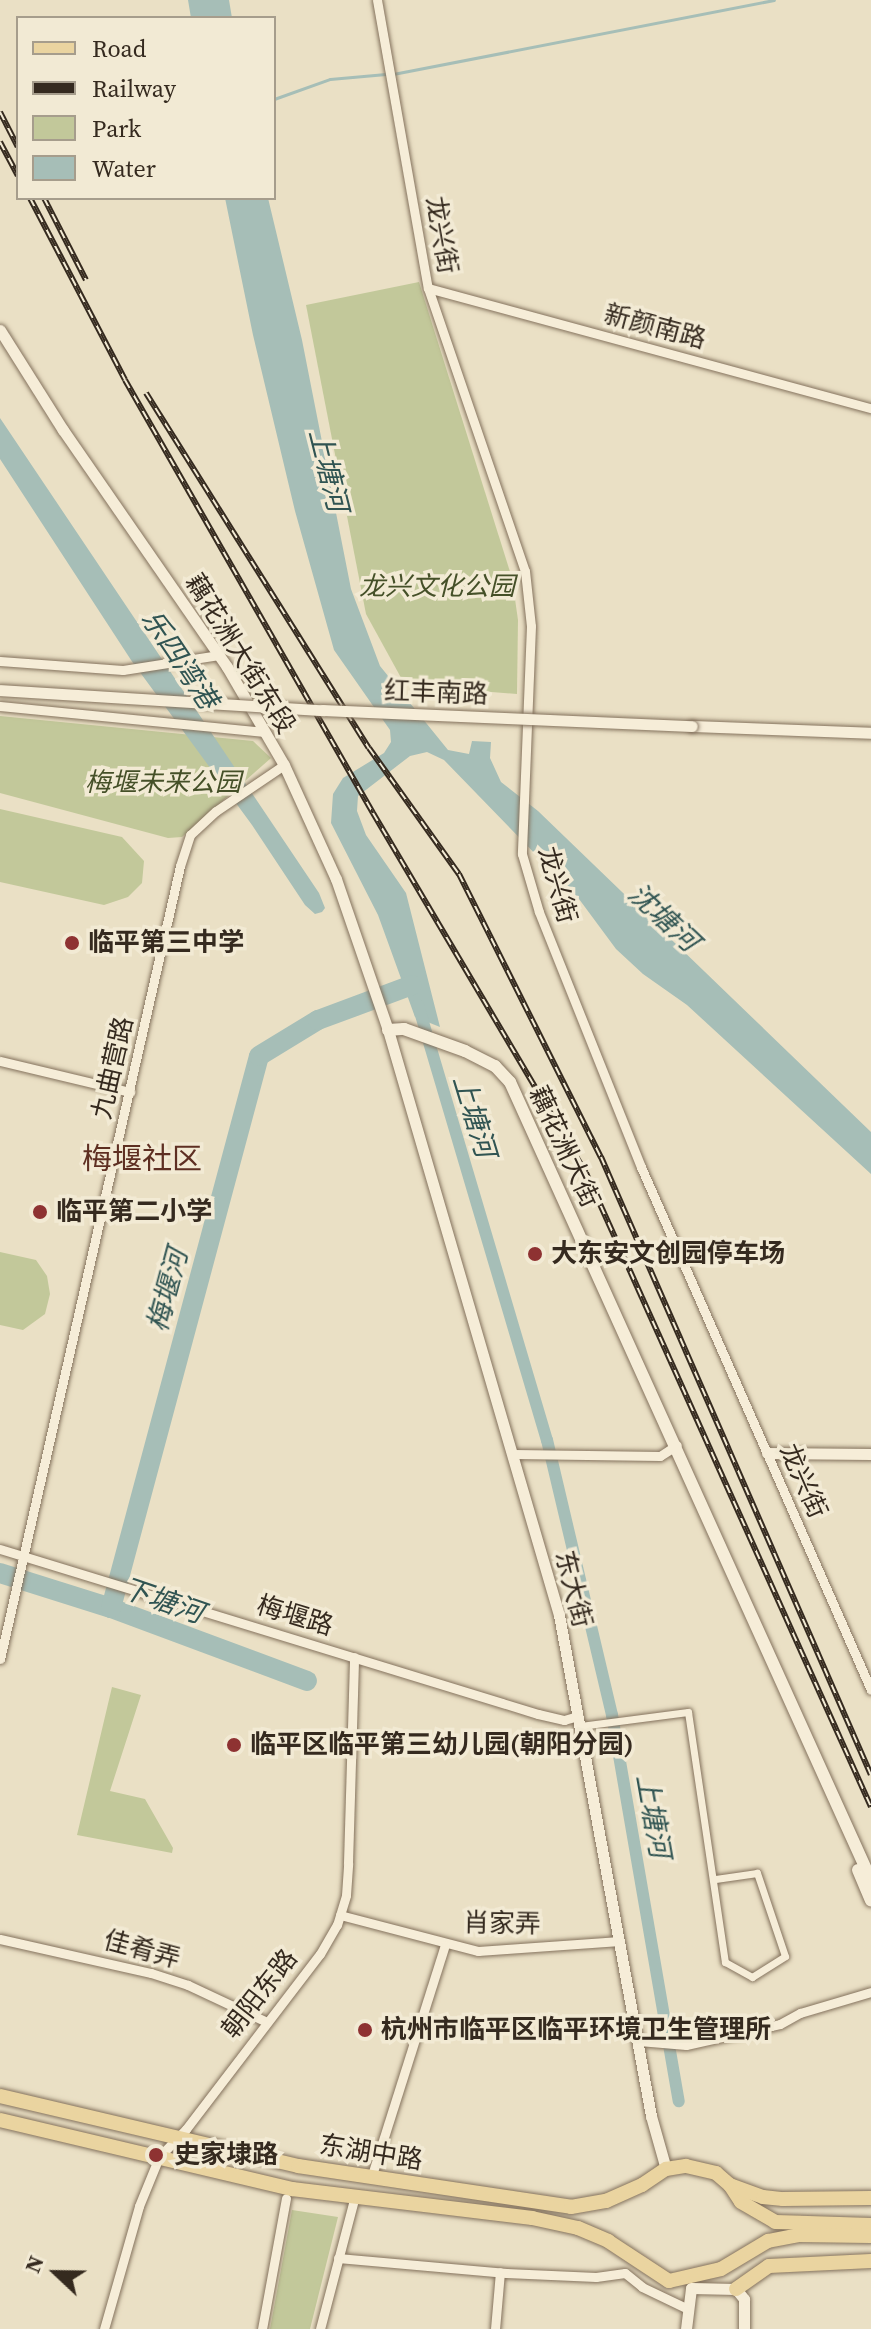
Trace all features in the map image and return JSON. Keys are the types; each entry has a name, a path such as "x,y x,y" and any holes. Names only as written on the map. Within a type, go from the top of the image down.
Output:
{"main road":[{"name":"藕花洲大街","path":"388,1030 404,1029 452,1047 495,1066 510,1082 871,1880"},
{"name":"藕花洲大街","path":"674,1445 871,1900"},
{"name":"东湖中路","path":"0,2096 298,2166 571,2207 606,2201 642,2185 666,2169"},
{"name":"东湖中路","path":"0,2120 292,2189 532,2218 578,2228 627,2253 669,2281 690,2283"},
{"path":"666,2169 686,2166 716,2173 730,2185 741,2202 775,2222 799,2229 871,2236"},
{"path":"730,2185 763,2197 783,2199 871,2198"},
{"path":"690,2283 768,2241 799,2229 871,2225"},
{"path":"740,2294 769,2266 871,2261"}],"street":[{"name":"龙兴街","path":"377,0 428,288 525,571 531,626 522,790 522,854 539,912 641,1167 871,1690"},
{"name":"新颜南路","path":"428,288 871,408"},
{"name":"藕花洲大街东段","path":"0,330 63,430 219,655 284,765 336,879 388,1030"},
{"path":"0,661 123,670 219,655"},
{"name":"红丰南路","path":"0,690 322,710 871,733"},
{"path":"0,706 265,732"},
{"name":"九曲营路","path":"0,1659 180,866 190,835 216,811 284,765"},
{"name":"东大街","path":"388,1030 559,1615 582,1723 651,2116 666,2169"},
{"path":"0,1061 130,1092"},
{"path":"514,1454 660,1456 674,1445"},
{"path":"767,1453 871,1454"},
{"name":"梅堰路","path":"0,1549 538,1714 582,1723"},
{"name":"朝阳东路","path":"104,2329 139,2206 159,2157 320,1954 340,1915 346,1895 348,1863 354,1657"},
{"path":"582,1723 688,1712 725,1962 752,1977 785,1956 757,1873 715,1879"},
{"name":"肖家弄","path":"340,1915 445,1945 478,1951 620,1941"},
{"name":"佳肴弄","path":"0,1939 151,1973 188,1985 267,2022"},
{"path":"371,2178 445,1945"},
{"path":"639,2041 686,2045 780,2024 800,2013 871,1992"},
{"path":"320,2329 355,2196"},
{"path":"262,2329 286,2198"},
{"path":"338,2258 500,2272 596,2277 625,2273 642,2287 686,2308"},
{"path":"495,2329 500,2272"},
{"path":"686,2329 690,2283 740,2294 744,2329"}],"green space":[{"name":"龙兴文化公园","path":"419,282 512,578 518,620 517,694 405,685 366,614 306,305"},
{"name":"梅堰未来公园","path":"0,716 253,741 271,758 182,837 168,838 0,793"},
{"path":"0,809 122,837 144,861 142,883 128,897 104,905 0,882"},
{"path":"0,1252 36,1260 47,1276 50,1294 45,1314 23,1330 0,1325"},
{"path":"112,1687 141,1695 110,1791 145,1799 173,1848 172,1853 77,1835"},
{"path":"292,2210 338,2217 310,2329 270,2329"}],"water":[{"path":"188,0 229,0 232,16 191,16"},
{"path":"225,200 268,200 302,340 351,589 380,666 448,750 469,754 472,741 491,742 490,758 501,782 538,811 871,1132 871,1174 687,1005 643,974 616,949 579,899 444,760 427,752 410,756 358,796 357,811 366,835 406,893 440,1027 415,1017 378,915 331,823 333,794 343,778 384,753 391,742 390,730 334,650 295,511 253,335"},
{"path":"0,418 319,893 325,908 322,912 315,914 305,905 252,825 131,660 0,459"}],"waterway":[{"path":"393,74 774,0"},
{"path":"276,98 330,79 386,74"},
{"name":"梅堰河","path":"111,1608 259,1056 318,1020 412,985"},
{"name":"上塘河","path":"418,1005 547,1440 612,1715 679,2101"},
{"name":"下塘河","path":"0,1573 111,1608 307,1681"}],"railway":[{"path":"0,112 16,143"},
{"path":"0,142 16,172"},
{"path":"31,200 125,380 373,813 586,1173 871,1807"},
{"path":"45,200 86,280"},
{"path":"146,393 369,748 459,874 601,1157 871,1775"}],"place":[{"name":"临平第三中学","path":"72,943"},
{"name":"临平第二小学","path":"40,1212"},
{"name":"大东安文创园停车场","path":"535,1254"},
{"name":"临平区临平第三幼儿园(朝阳分园)","path":"234,1745"},
{"name":"杭州市临平区临平环境卫生管理所","path":"365,2030"},
{"name":"史家埭路","path":"156,2155"}],"district":[{"name":"梅堰社区","path":"142,1159"}],"water label":[{"name":"乐四湾港","path":"180,659"},
{"name":"沈塘河","path":"664,917"}]}
